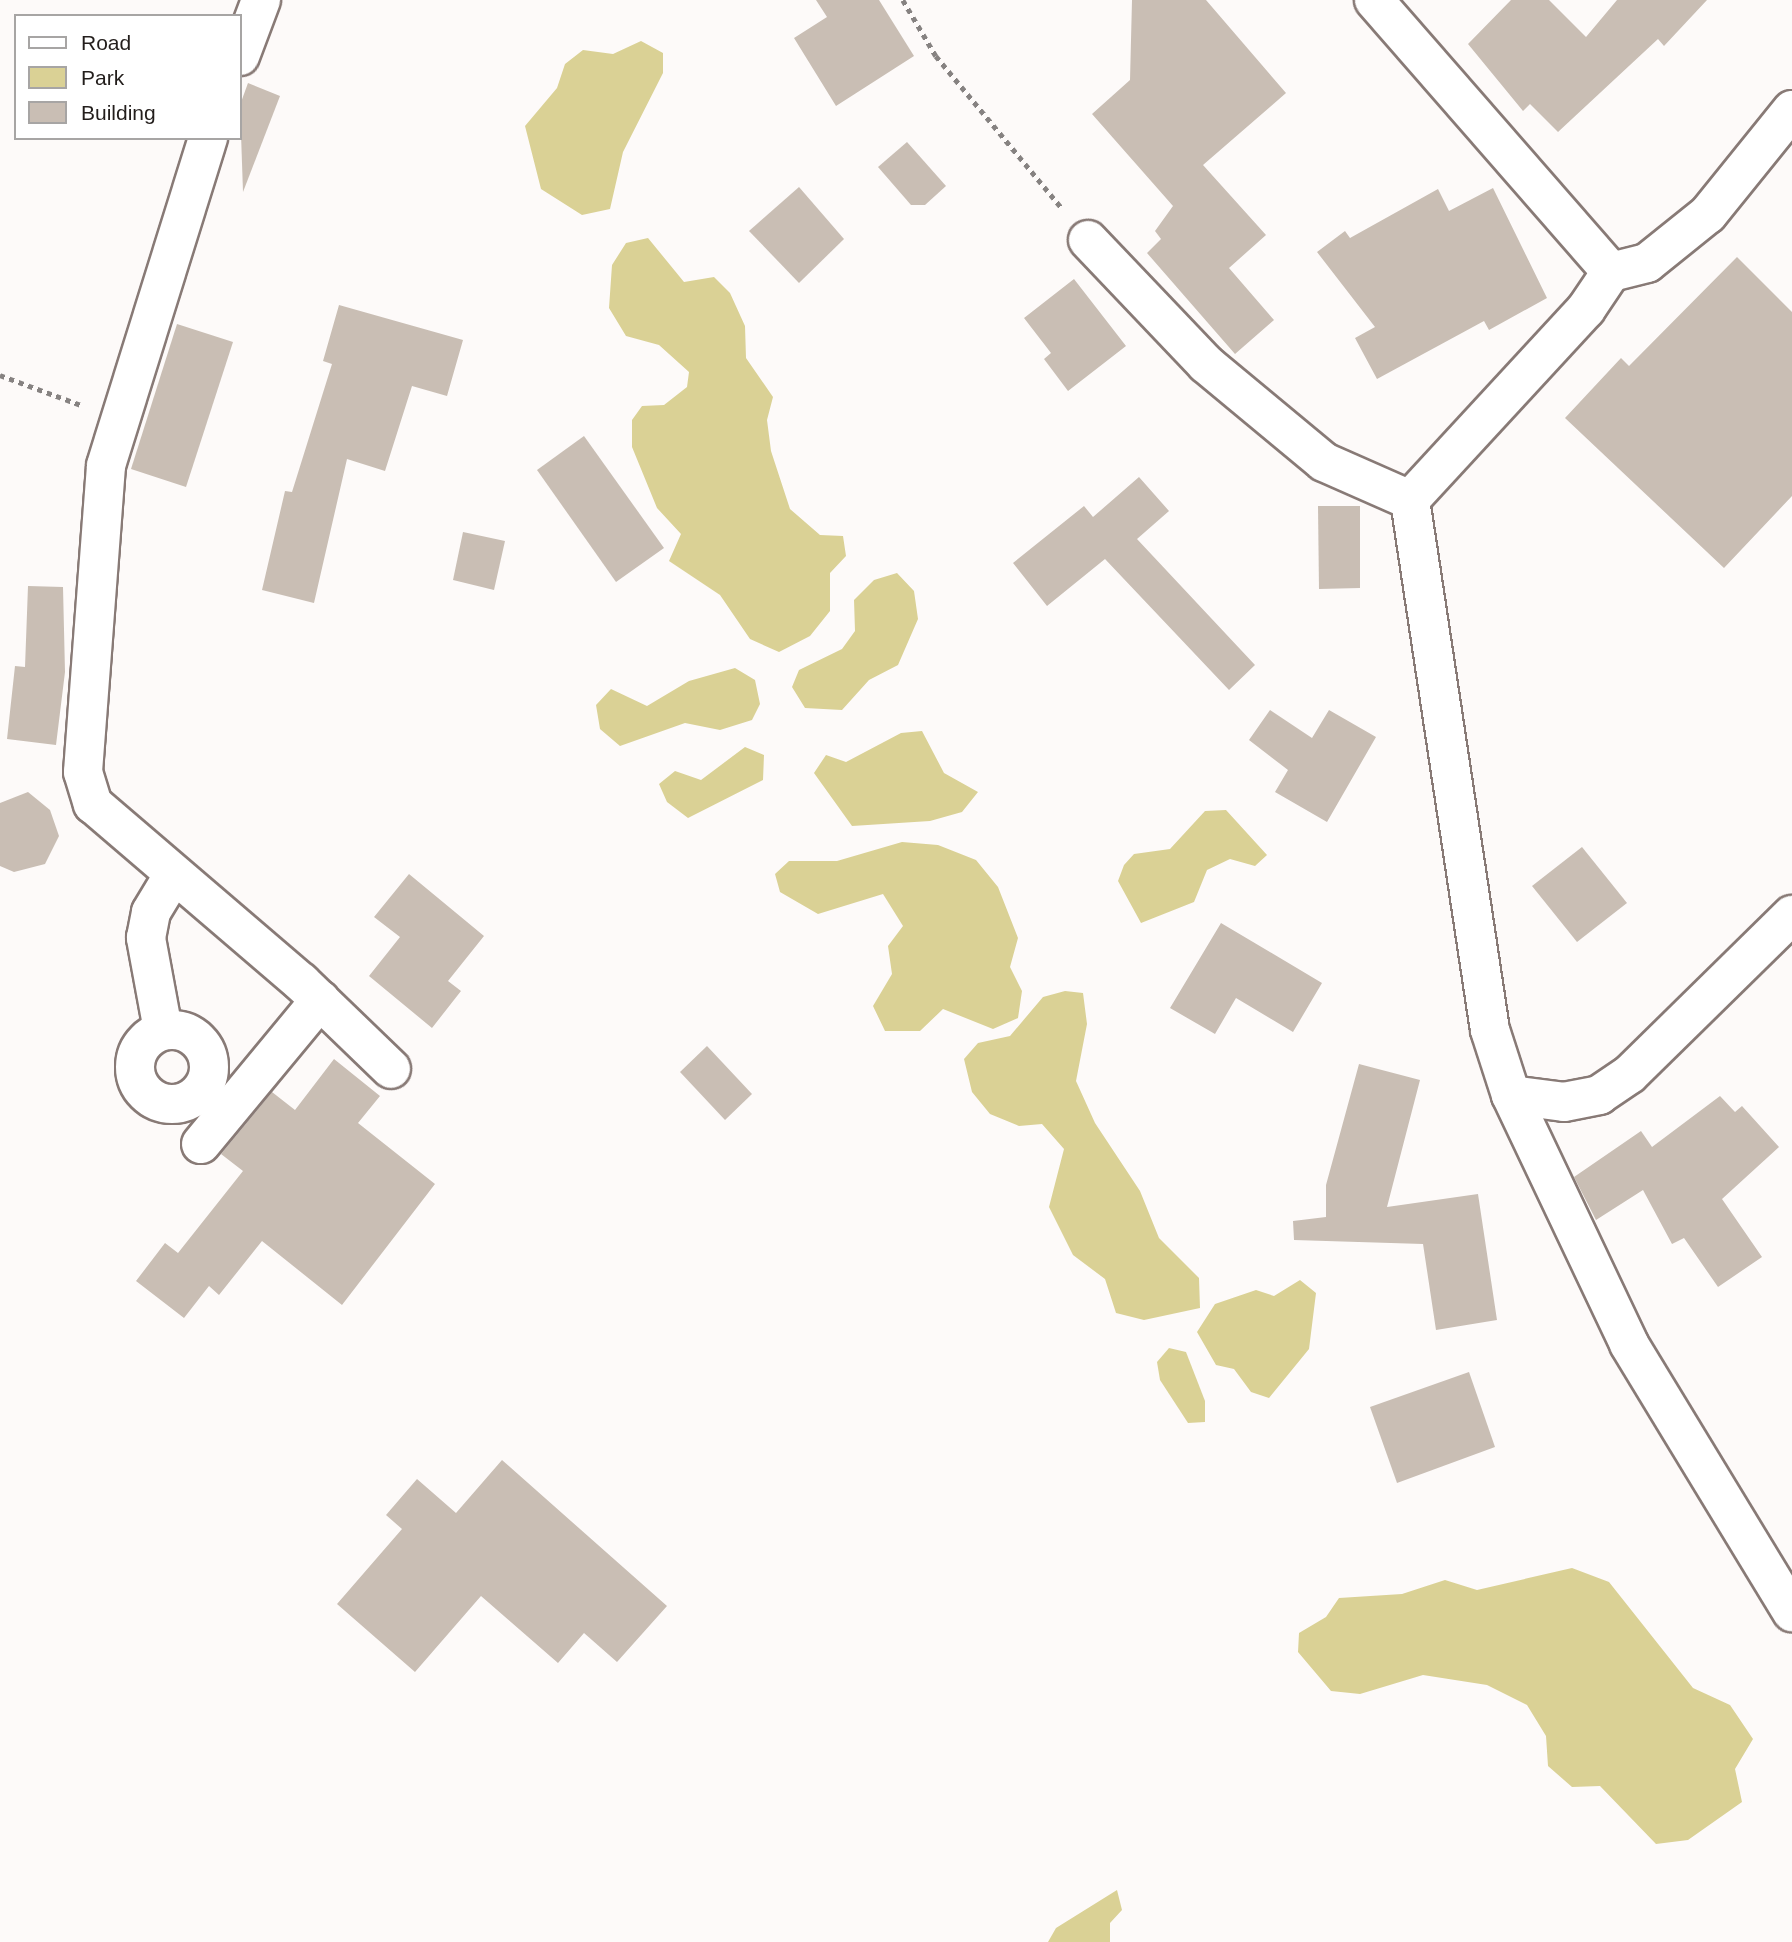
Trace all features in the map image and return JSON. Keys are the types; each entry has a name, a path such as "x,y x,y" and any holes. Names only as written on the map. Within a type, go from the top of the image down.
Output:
{"street":[{"path":"242,51 261,0"},
{"path":"1374,0 1611,272"},
{"path":"1410,500 1586,309 1611,272 1647,263 1707,214 1792,110"},
{"path":"207,140 118,418 106,466 83,772 93,804 320,1000 391,1069"},
{"path":"1088,240 1206,364 1324,462 1410,500"},
{"path":"1410,500 1490,1030 1511,1095 1629,1344 1792,1612"},
{"path":"163,1030 146,938 151,912 174,874"},
{"path":"1511,1095 1564,1102 1598,1095 1630,1074 1792,915"},
{"path":"206,1119 320,1000"},
{"path":"163,1030 190,1034 207,1054 206,1119 165,1104 139,1086 135,1057 151,1035 163,1030"}],"path":[{"path":"903,0 936,56 1088,240"},
{"path":"0,375 118,418"}],"green space":[{"path":"641,41 663,53 663,73 623,152 610,209 582,215 541,189 525,126 557,88 565,64 583,50 613,54"},
{"path":"648,238 684,282 714,277 730,293 745,326 746,358 773,397 767,420 771,451 790,509 820,535 843,536 846,556 830,573 830,611 810,636 779,652 750,639 720,595 669,561 681,534 657,508 632,447 632,420 642,406 664,405 687,387 689,372 659,345 626,336 609,308 612,265 626,243"},
{"path":"897,573 914,591 918,619 898,665 869,680 842,710 805,708 792,687 799,670 842,649 855,631 854,600 874,580"},
{"path":"735,668 755,680 760,704 752,720 720,730 685,723 620,746 600,729 596,705 611,689 647,706 689,681"},
{"path":"922,731 944,773 978,792 962,812 930,821 852,826 814,773 826,755 846,762 901,733"},
{"path":"745,747 764,755 763,780 688,818 667,802 659,784 675,771 701,780"},
{"path":"1226,810 1267,855 1255,866 1230,859 1207,870 1194,902 1141,923 1118,881 1124,865 1134,854 1170,849 1205,811"},
{"path":"902,842 938,845 976,860 998,887 1018,938 1010,967 1022,991 1018,1018 993,1029 943,1009 920,1031 885,1031 873,1006 892,974 888,946 903,926 883,894 818,914 780,892 775,874 789,861 837,861"},
{"path":"1065,991 1083,993 1087,1024 1076,1081 1095,1123 1140,1191 1159,1238 1199,1278 1200,1308 1144,1320 1116,1313 1105,1279 1073,1255 1049,1207 1064,1149 1042,1124 1019,1126 990,1114 972,1092 964,1059 978,1043 1010,1036 1043,997"},
{"path":"1300,1280 1316,1293 1309,1349 1269,1398 1251,1392 1234,1369 1216,1365 1197,1332 1215,1304 1256,1290 1274,1296"},
{"path":"1169,1348 1186,1352 1205,1401 1205,1422 1188,1423 1160,1380 1157,1362"},
{"path":"1572,1568 1609,1582 1693,1688 1730,1705 1753,1739 1735,1769 1742,1802 1688,1840 1656,1844 1600,1786 1572,1787 1548,1766 1546,1736 1527,1705 1487,1685 1423,1675 1360,1694 1331,1691 1298,1652 1299,1633 1326,1617 1339,1598 1402,1594 1445,1580 1477,1590"},
{"path":"1117,1890 1122,1910 1110,1923 1110,1942 1048,1942 1056,1928"}],"building":[{"path":"816,0 879,0 914,56 836,106 794,38 827,17"},
{"path":"1132,0 1206,0 1286,93 1203,165 1266,235 1229,268 1274,320 1235,354 1147,253 1161,239 1155,231 1173,206 1092,114 1130,80"},
{"path":"1511,0 1549,0 1586,37 1617,0 1707,0 1664,46 1658,39 1558,132 1530,104 1523,111 1468,44"},
{"path":"248,83 280,96 243,192 241,140 242,100"},
{"path":"907,142 946,186 925,205 911,205 878,167"},
{"path":"799,187 844,239 799,283 749,231"},
{"path":"1493,188 1547,298 1489,330 1484,321 1377,379 1355,338 1375,327 1317,252 1345,231 1350,238 1438,189 1449,211"},
{"path":"1737,257 1792,312 1792,496 1724,568 1565,418 1621,358 1629,366"},
{"path":"1074,279 1126,346 1068,391 1044,359 1051,353 1024,318"},
{"path":"339,305 463,340 447,396 412,386 385,471 347,459 314,603 262,590 285,491 292,492 332,364 323,361"},
{"path":"177,324 233,342 186,487 131,469"},
{"path":"584,436 664,548 616,582 537,470"},
{"path":"1139,477 1169,511 1137,539 1255,665 1229,690 1105,559 1047,606 1013,563 1084,506 1093,517"},
{"path":"1318,506 1360,506 1360,588 1319,589"},
{"path":"463,532 505,541 494,590 453,580"},
{"path":"28,586 63,587 65,672 56,745 7,739 15,666 25,667"},
{"path":"1270,710 1312,738 1329,710 1376,737 1327,822 1275,792 1288,770 1249,740"},
{"path":"28,792 50,810 59,836 45,864 14,872 0,866 0,803"},
{"path":"1582,847 1627,903 1577,942 1532,886"},
{"path":"409,874 484,936 448,981 461,991 432,1028 369,976 400,937 374,917"},
{"path":"1221,923 1322,983 1293,1032 1236,998 1215,1034 1170,1008"},
{"path":"707,1046 752,1094 725,1120 680,1072"},
{"path":"334,1059 380,1096 358,1123 435,1184 342,1305 262,1241 219,1295 209,1286 184,1318 136,1281 165,1243 178,1253 243,1171 221,1154 272,1092 295,1110"},
{"path":"1359,1064 1420,1080 1387,1207 1478,1194 1497,1320 1436,1330 1423,1244 1294,1240 1293,1221 1326,1217 1326,1185"},
{"path":"1720,1096 1735,1112 1742,1106 1779,1147 1722,1199 1762,1257 1718,1287 1684,1238 1672,1244 1643,1190 1596,1220 1574,1177 1641,1131 1652,1147"},
{"path":"1469,1372 1495,1447 1397,1483 1370,1407"},
{"path":"502,1460 667,1606 617,1662 584,1633 558,1663 481,1596 415,1672 337,1604 402,1529 386,1515 417,1479 456,1513"}]}
